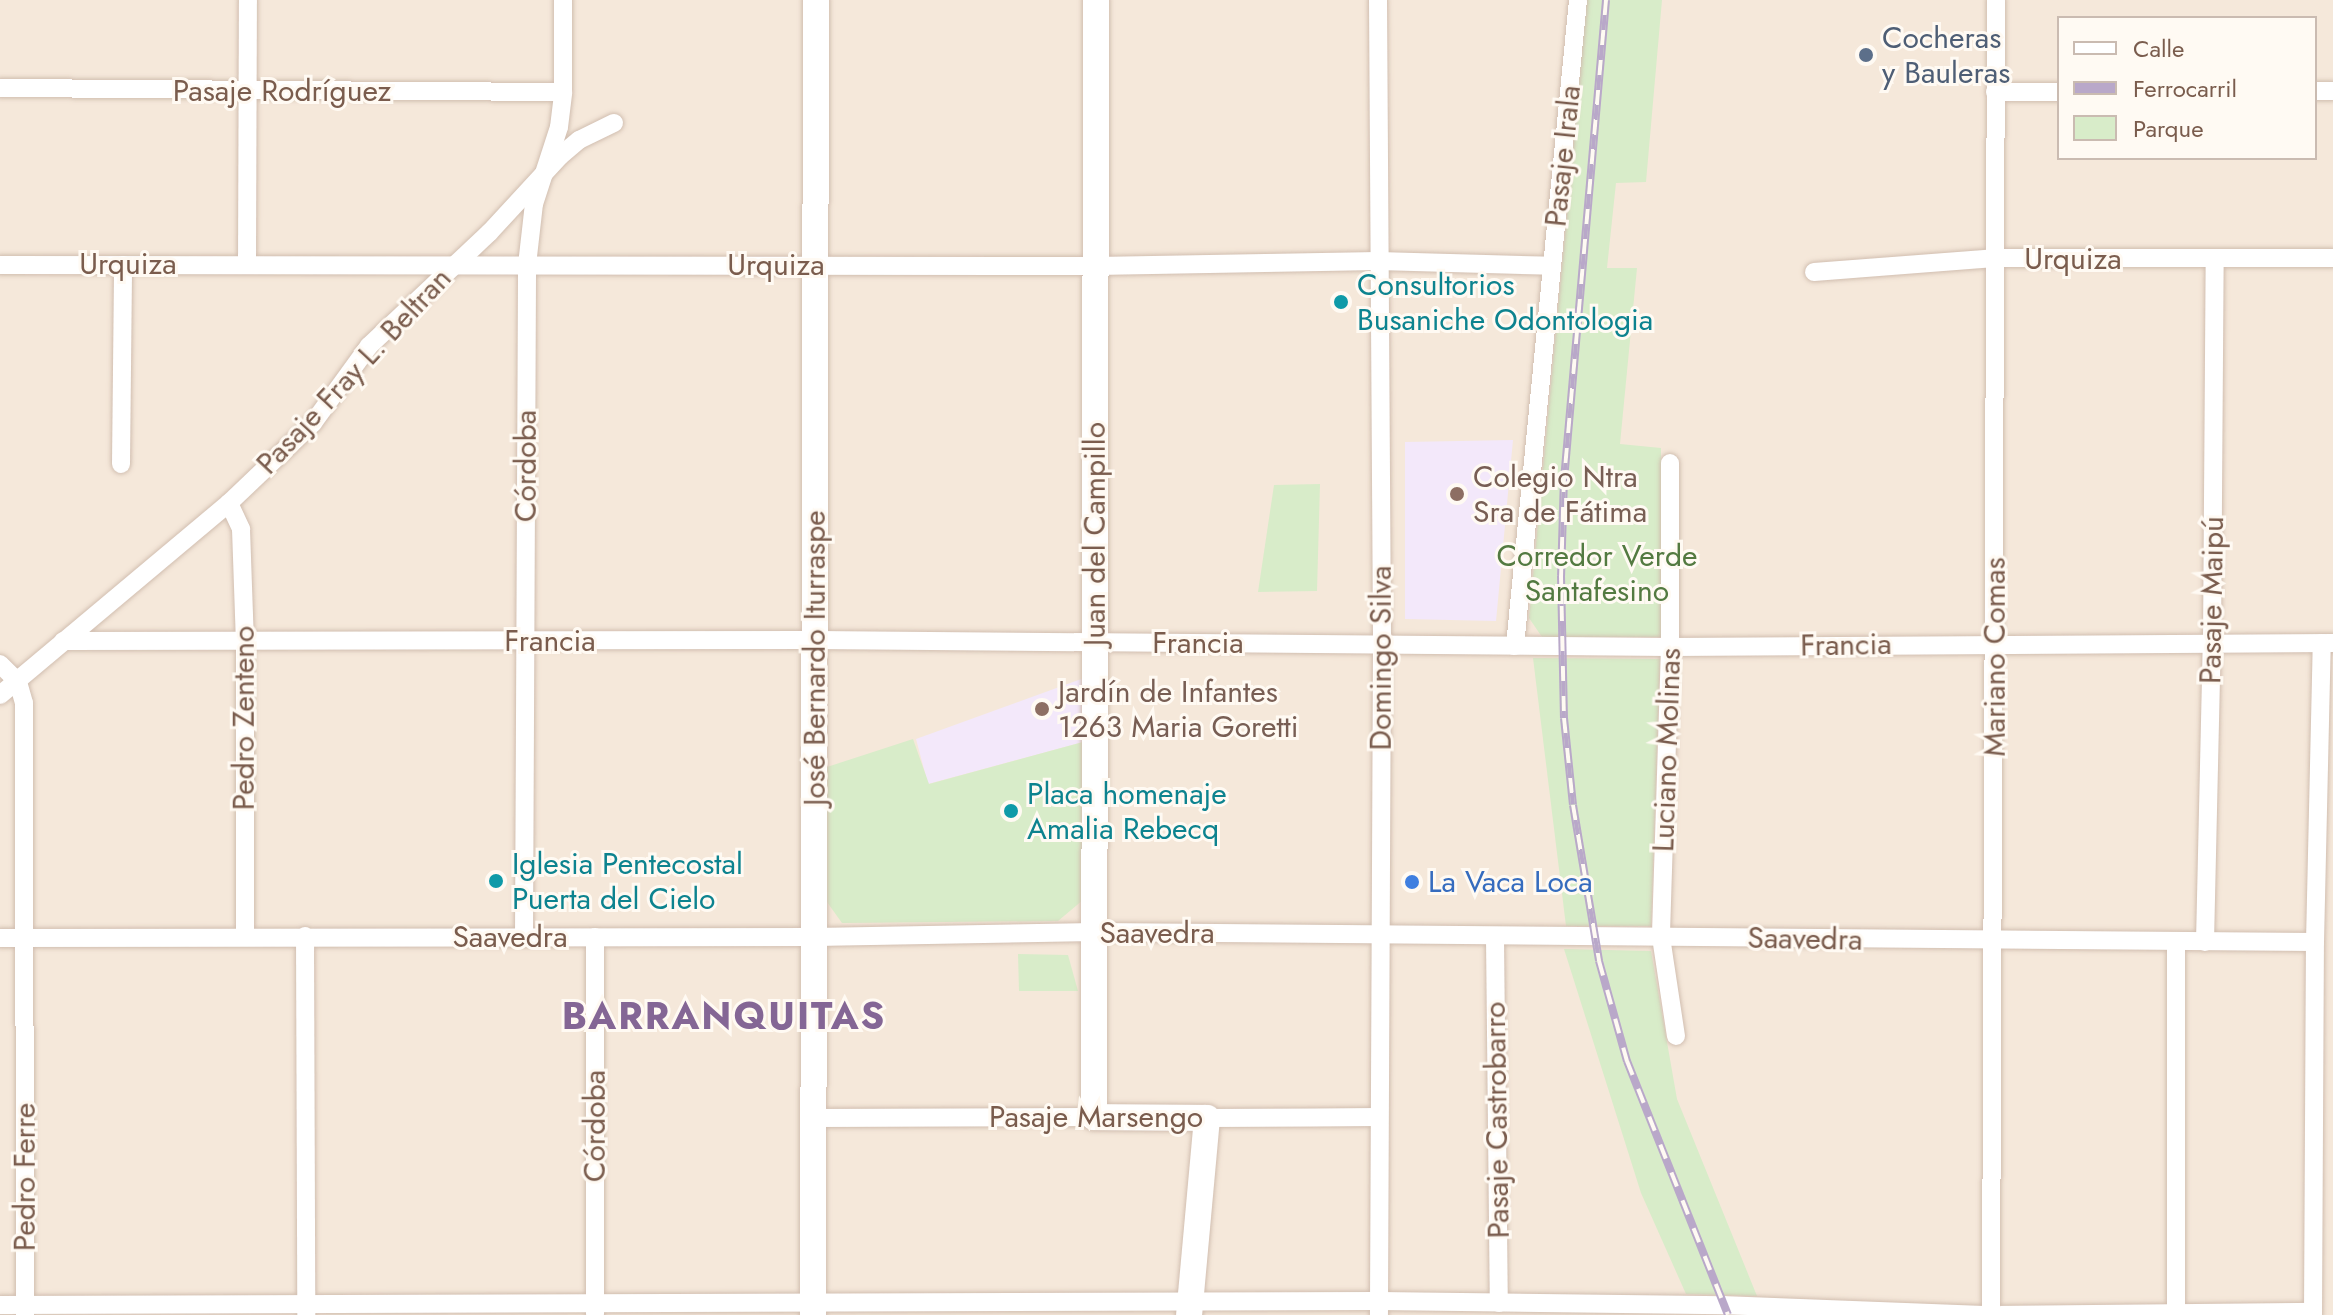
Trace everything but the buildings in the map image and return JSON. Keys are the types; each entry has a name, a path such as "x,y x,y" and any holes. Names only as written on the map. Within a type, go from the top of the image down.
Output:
{"street":[{"path":"247,263 248,0"},
{"name":"Córdoba","path":"524,937 527,265 534,204 559,127 563,92 563,0"},
{"name":"José Bernardo Iturraspe","path":"812,1309 815,1118 816,0"},
{"name":"Juan del Campillo","path":"1094,1117 1096,0"},
{"name":"Domingo Silva","path":"1378,0 1382,644 1379,1308"},
{"name":"Pasaje Irala","path":"1515,646 1578,0"},
{"name":"Mariano Comas","path":"1990,1315 1996,0"},
{"name":"Pasaje Rodríguez","path":"0,88 563,92"},
{"path":"1995,92 2057,92"},
{"name":"Pasaje Fray L. Beltran","path":"0,695 229,503 313,423 369,346 545,177 579,140 614,123"},
{"name":"Urquiza","path":"1814,272 1994,258 2333,258"},
{"name":"Pasaje Maipú","path":"2205,942 2212,642 2215,259"},
{"name":"Urquiza","path":"0,265 1096,266 1378,261 1552,266"},
{"path":"121,464 123,265"},
{"name":"Luciano Molinas","path":"1670,463 1670,647 1661,937 1676,1036"},
{"name":"Pedro Zenteno","path":"229,503 241,529 245,641 245,936"},
{"name":"Francia","path":"63,641 815,640 1670,647 2327,643"},
{"path":"2001,1315 2313,1313 2315,942 2327,643"},
{"path":"0,664 18,682"},
{"name":"Pedro Ferre","path":"18,682 24,703 25,1310"},
{"name":"Saavedra","path":"0,938 815,937 1095,932 1994,942 2315,942"},
{"path":"305,936 306,1311"},
{"name":"Córdoba","path":"595,937 595,1310"},
{"name":"Pasaje Castrobarro","path":"1495,937 1499,1303"},
{"path":"2176,941 2176,1313"},
{"name":"Pasaje Marsengo","path":"815,1118 1378,1117"},
{"path":"1190,1309 1207,1118"},
{"path":"0,1305 25,1310 306,1311 1379,1308 1499,1303 1724,1305 1990,1315"}],"shaded area":[{"path":"0,0 2333,0 2333,1315 0,1315"},
{"name":"Colegio Ntra Sra de Fátima","path":"1513,440 1496,621 1405,619 1405,442"},
{"name":"Jardín de Infantes 1263 Maria Goretti","path":"1084,678 1083,742 928,784 916,739"}],"green space":[{"name":"Corredor Verde Santafesino","path":"1587,0 1662,0 1646,182 1616,183 1607,268 1637,268 1620,444 1661,448 1661,637 1542,637 1529,618"},
{"path":"1320,484 1317,591 1258,592 1274,485"},
{"name":"Corredor Verde Santafesino","path":"1533,658 1660,659 1651,926 1566,926"},
{"path":"913,739 929,784 1083,742 1083,900 1058,921 842,923 827,902 827,767"},
{"path":"1564,949 1651,951 1677,1099 1757,1296 1686,1294 1641,1193"},
{"path":"1018,954 1068,955 1078,991 1019,991"}],"railway":[{"path":"1606,0 1564,477 1561,576 1564,718 1573,805 1599,961 1627,1061 1728,1315"}],"place":[{"name":"Cocheras y Bauleras","path":"1866,55"},
{"name":"Consultorios Busaniche Odontologia","path":"1341,302"},
{"name":"Colegio Ntra Sra de Fátima","path":"1457,494"},
{"name":"Jardín de Infantes 1263 Maria Goretti","path":"1042,709"},
{"name":"Placa homenaje Amalia Rebecq","path":"1011,811"},
{"name":"Iglesia Pentecostal Puerta del Cielo","path":"496,881"},
{"name":"La Vaca Loca","path":"1412,882"}],"district":[{"name":"BARRANQUITAS","path":"724,1016"}]}
